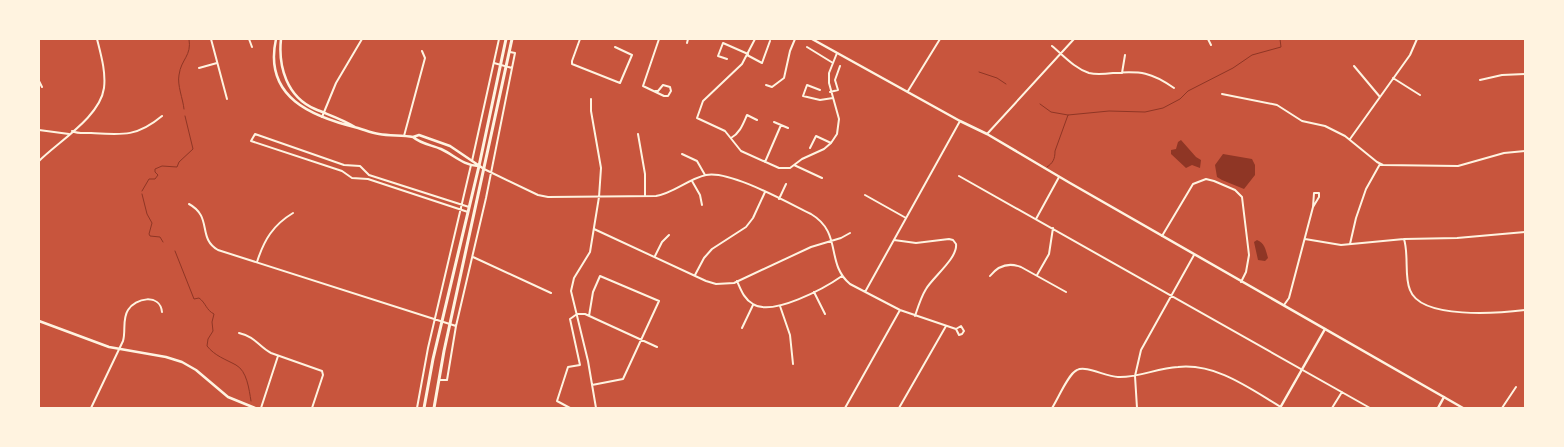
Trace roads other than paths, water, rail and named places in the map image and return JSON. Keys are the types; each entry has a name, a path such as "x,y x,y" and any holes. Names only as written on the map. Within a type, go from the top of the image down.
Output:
{"main road":[{"path":"276,39 275,60 279,78 294,102 304,109 322,118 377,134 413,137 419,136 445,144 484,169"},
{"path":"281,39 280,59 284,76 291,89 300,99 310,106 358,128"},
{"path":"424,408 430,370 479,166 506,39"},
{"path":"434,408 438,380 512,39"},
{"path":"812,39 960,121 987,134 1194,255 1463,408"},
{"path":"413,137 418,141 443,150 471,166 479,166"},
{"path":"39,322 100,344 119,349 166,356 182,362 196,370 228,397 255,408"},
{"path":"1281,407 1325,330"},
{"path":"1438,408 1444,397"}],"street":[{"path":"39,161 94,111 102,97 104,77 98,39"},
{"path":"211,39 226,99"},
{"path":"249,39 252,47"},
{"path":"322,118 336,83 362,39"},
{"path":"417,408 424,363 461,210 499,39"},
{"path":"580,39 572,64 620,83 632,55 615,47"},
{"path":"655,91 663,85 666,85 670,86 671,91 668,96 664,96 643,86 659,39"},
{"path":"687,43 688,39"},
{"path":"755,39 748,54 730,77 703,101 697,118 725,131 741,151 779,168 788,169 802,159 824,149 831,143 837,134 839,126 838,113 830,92 829,78 833,63 838,53"},
{"path":"766,86 772,87 784,78 790,52 795,39"},
{"path":"908,91 940,39"},
{"path":"987,134 1074,39"},
{"path":"1208,39 1212,45"},
{"path":"1350,139 1410,55 1417,39"},
{"path":"727,58 718,56 723,43 748,54 762,63 770,42"},
{"path":"1052,46 1074,65 1089,73 1101,74 1138,72 1150,74 1174,88"},
{"path":"807,47 833,63"},
{"path":"404,136 425,58 422,50"},
{"path":"438,380 447,380 456,326 473,257 515,53 509,51"},
{"path":"1122,72 1125,55"},
{"path":"494,63 512,68"},
{"path":"199,68 217,64"},
{"path":"830,92 838,90 836,80 840,66"},
{"path":"1354,66 1380,97"},
{"path":"1480,80 1502,75 1525,74"},
{"path":"279,78 284,76"},
{"path":"1393,78 1420,95"},
{"path":"39,81 42,87"},
{"path":"820,90 807,85 804,96 820,100 833,98"},
{"path":"1222,94 1277,105 1296,119 1330,128 1350,139 1380,164 1397,166 1454,166 1504,153 1525,151"},
{"path":"591,98 591,111 601,168 599,197 590,252 574,278 571,288 571,297 577,314 596,408"},
{"path":"731,138 736,135 747,115 758,120"},
{"path":"72,131 128,135 154,122 162,116"},
{"path":"865,292 960,121"},
{"path":"774,122 788,128"},
{"path":"765,162 781,125"},
{"path":"39,130 69,134"},
{"path":"468,212 368,179 352,178 342,172 250,141 255,134 344,166 360,166 369,175 469,207"},
{"path":"638,134 645,174 645,196"},
{"path":"810,148 816,136 831,143"},
{"path":"682,154 697,161 705,175"},
{"path":"1350,244 1356,218 1366,189 1380,164"},
{"path":"794,165 822,178"},
{"path":"484,169 542,196 645,196 667,193 705,175 725,175 765,192 816,217 827,229 832,240 836,263 842,276 850,284 900,310 956,329 960,326 964,331 959,335 956,329"},
{"path":"959,176 1370,408"},
{"path":"1036,219 1059,177"},
{"path":"1162,236 1193,184 1201,180 1210,179 1235,190 1243,200 1249,246 1248,262 1241,282"},
{"path":"692,180 700,195 702,205"},
{"path":"779,199 786,184"},
{"path":"695,275 704,258 712,249 746,227 753,218 765,192"},
{"path":"1284,306 1289,298 1305,239 1313,207 1313,195 1314,193 1319,193 1319,197 1313,207"},
{"path":"865,195 906,218"},
{"path":"189,204 200,211 207,237 214,248 456,326"},
{"path":"257,262 262,248 273,228 280,221 293,213"},
{"path":"1037,276 1049,254 1053,228"},
{"path":"594,229 716,284 726,284 737,281 761,269 850,233"},
{"path":"1305,239 1337,245 1404,239 1457,238 1525,232"},
{"path":"655,256 662,242 669,235"},
{"path":"894,240 916,243 949,239 953,240 956,244 953,256 933,278 925,290 915,316"},
{"path":"1404,239 1407,255 1409,287 1414,297 1423,303 1436,308 1465,312 1492,313 1525,310"},
{"path":"1137,408 1135,376 1141,350 1194,255"},
{"path":"473,257 551,293"},
{"path":"990,276 997,269 1009,264 1021,267 1066,292"},
{"path":"589,316 593,292 600,276 659,301 623,379 592,385"},
{"path":"737,281 744,296 753,305 768,309 780,306 814,292 842,276"},
{"path":"814,292 825,314"},
{"path":"91,408 125,335 126,314 131,306 139,301 151,300 159,304 162,312"},
{"path":"742,328 753,305"},
{"path":"780,306 789,329 793,364"},
{"path":"845,408 900,310"},
{"path":"570,408 557,401 568,367 580,365 570,319 577,314 583,313 657,348"},
{"path":"899,408 946,326"},
{"path":"240,333 254,338 266,351 322,371 323,375 312,408"},
{"path":"261,408 278,356"},
{"path":"1052,408 1072,373 1078,369 1085,368 1114,377 1135,376 1174,367 1202,368 1227,376 1281,407"},
{"path":"1502,408 1516,387"},
{"path":"1332,408 1342,392"}],"waterway":[{"path":"184,109 179,88 179,79 180,70 188,54 190,45 189,39"},
{"path":"1047,167 1054,159 1055,151 1068,115 1109,111 1145,112 1163,108 1180,99 1188,91 1233,68 1252,55 1281,47 1280,39"},
{"path":"979,72 997,78 1006,84"},
{"path":"1040,104 1051,112 1068,115"},
{"path":"142,191 149,179 155,179 158,175 155,172 155,169 162,166 177,167 179,162 193,149 185,116"},
{"path":"142,194 147,214 152,223 149,234 150,236 160,237 163,242"},
{"path":"175,251 194,299 199,298 209,311 214,314 212,322 213,331 208,339 207,346 217,355 236,365 243,371 247,381 251,401"}]}
